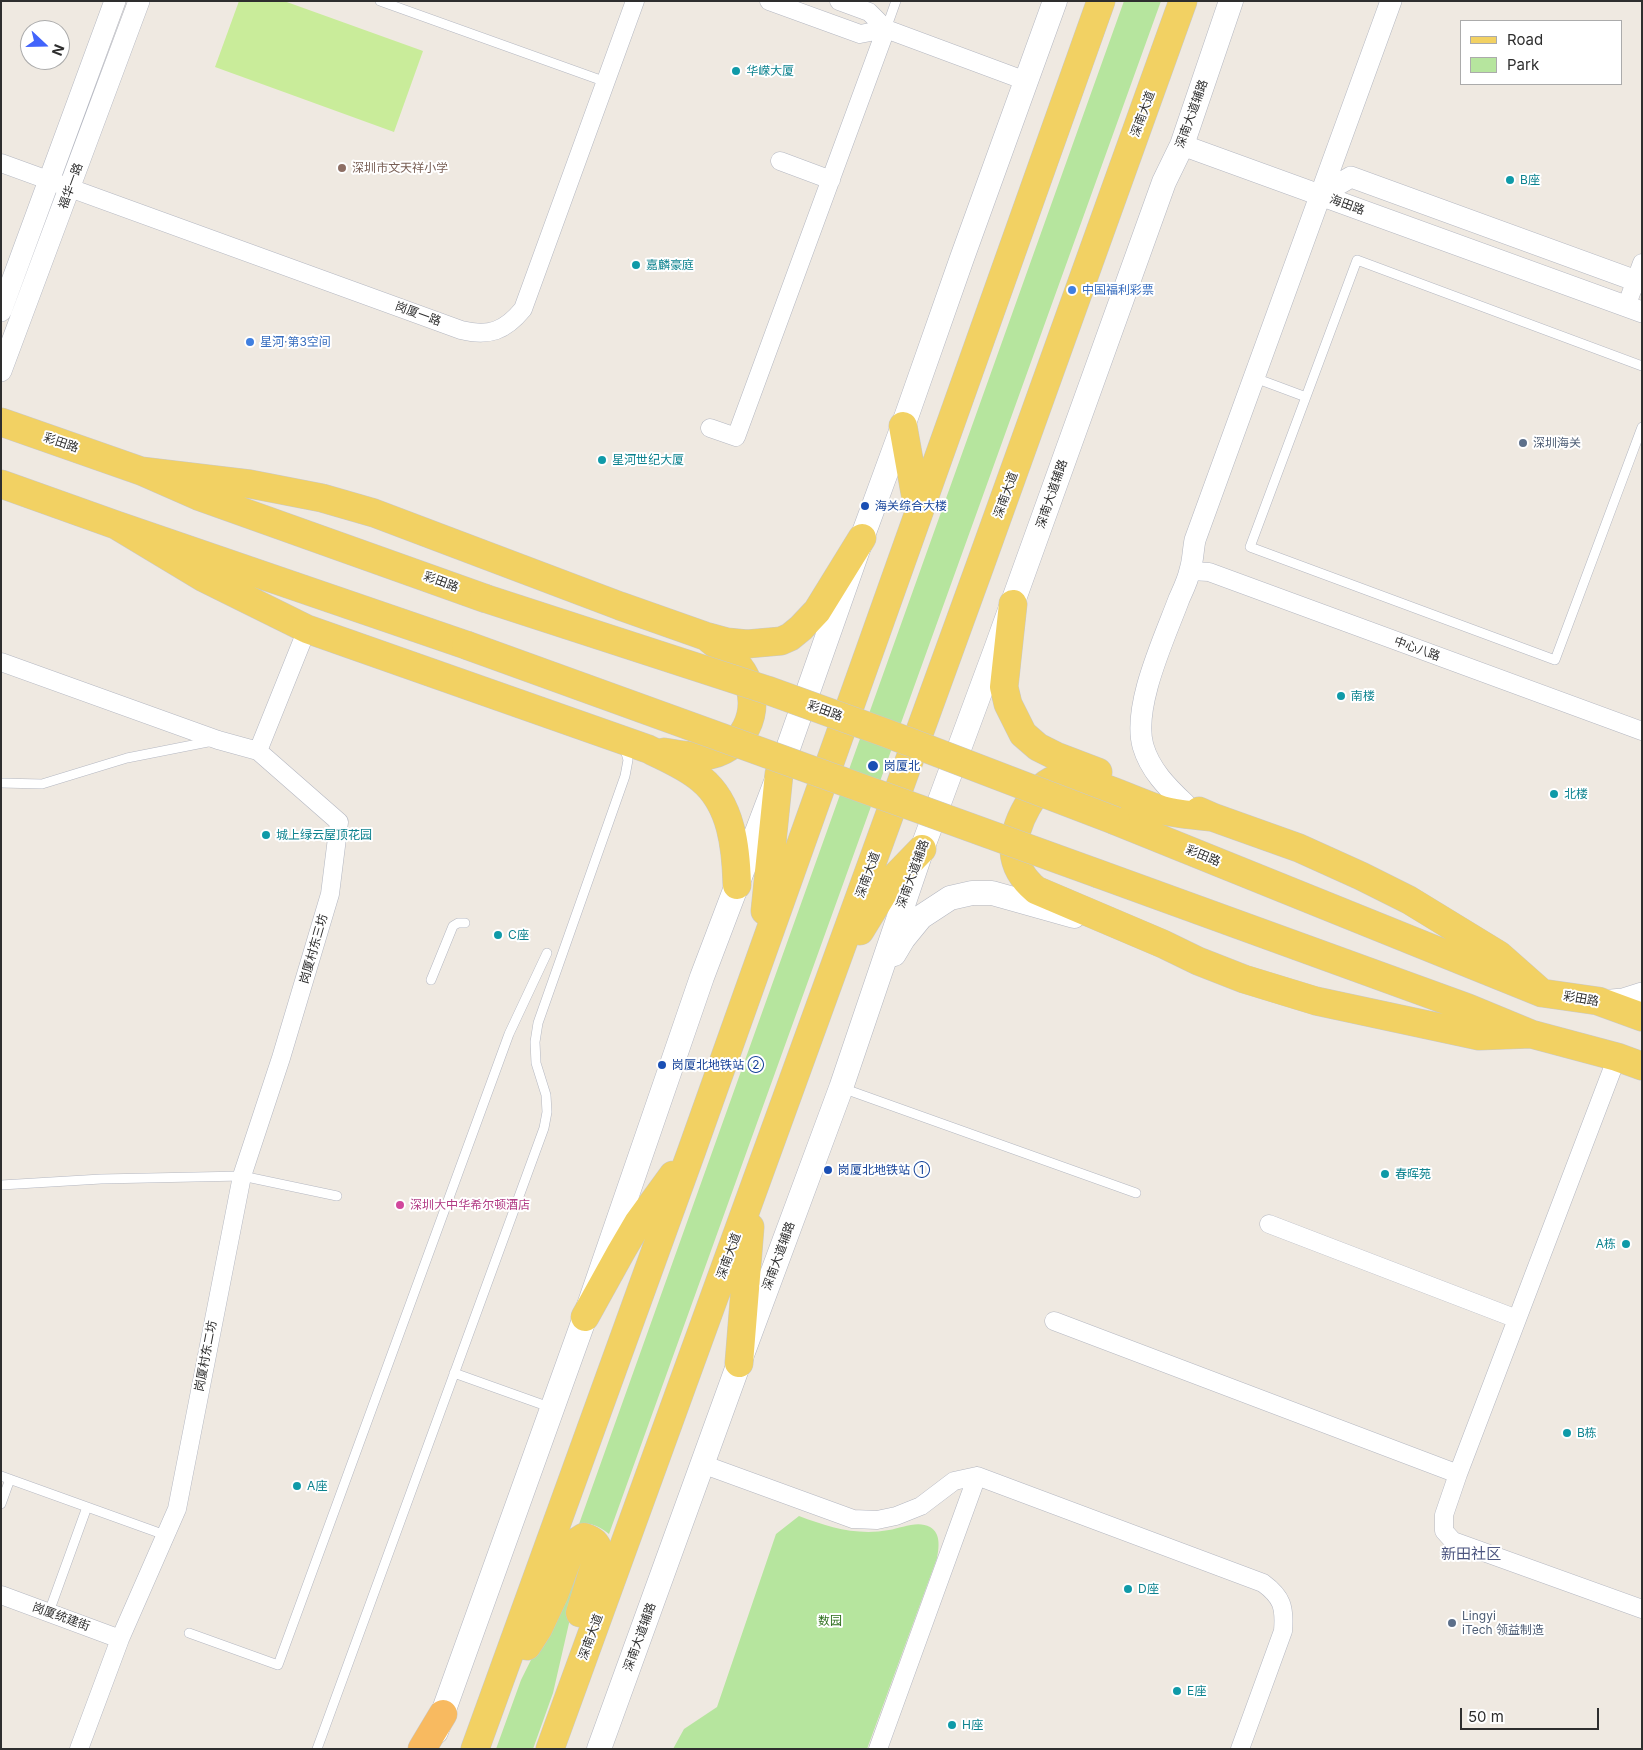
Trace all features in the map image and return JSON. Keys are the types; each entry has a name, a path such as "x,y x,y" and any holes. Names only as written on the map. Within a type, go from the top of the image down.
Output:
{"highway":[{"path":"422,1749 443,1714"}],"main road":[{"path":"430,1749 585,1317 702,977 779,774 1055,1"},
{"path":"475,1749 692,1150 1101,1"},
{"name":"深南大道","path":"550,1749 1184,1"},
{"name":"深南大道辅路","path":"599,1749 841,1088 922,849 1013,604 1164,182 1182,145 1231,1"},
{"name":"彩田路","path":"1,422 141,471 198,496 484,598 602,635 886,733 1116,821 1542,993 1598,1001 1642,1016"},
{"path":"903,426 919,514"},
{"path":"141,471 250,484 322,498 374,514 704,636 727,642 748,644 772,642 790,637 801,628 818,611 862,538"},
{"path":"1,484 466,645 1468,1008 1531,1034 1629,1062"},
{"path":"116,525 204,578 307,629 648,749 683,766 702,779 713,790 722,805 729,824 736,863 737,885"},
{"path":"1013,604 1004,687 1008,704 1023,734 1038,747 1056,756 1185,804 1215,818 1299,848 1362,876 1409,900 1499,955 1542,993"},
{"path":"648,749 687,756 704,756 726,749 742,737 750,717 752,698 746,677 736,663 704,636"},
{"path":"757,967 768,891 779,774"},
{"path":"1215,818 1163,811 1072,779 1059,778 1046,783 1035,795 1022,817 1014,851 1017,867 1022,876 1036,890 1198,961 1244,979 1316,1001 1479,1036 1531,1034"},
{"path":"835,967 890,882 922,849"},
{"path":"869,1005 889,962 903,939 921,917 950,898 972,893 992,893 1132,932"},
{"path":"585,1317 638,1223 692,1150"},
{"path":"739,1363 752,1193"},
{"path":"496,1692 538,1629 554,1595 573,1544 584,1537 592,1540 599,1552 572,1643 565,1679 562,1715"}],"street":[{"name":"福华一路","path":"1,311 115,1"},
{"name":"福华一路","path":"1,371 139,1"},
{"name":"岗厦一路","path":"1,163 461,330 481,334 501,328 513,320 523,309 635,1"},
{"path":"769,1 860,34 886,29"},
{"path":"839,1 869,12 886,29 1026,81"},
{"path":"1185,804 1148,762 1140,734 1142,714 1156,660 1190,571 1195,540 1392,1"},
{"path":"710,428 736,437 886,29"},
{"path":"1182,145 1320,195"},
{"path":"780,161 831,180"},
{"name":"海田路","path":"1320,195 1350,177 1640,276"},
{"name":"海田路","path":"1320,195 1634,310"},
{"path":"1634,310 1640,276"},
{"name":"中心八路","path":"1190,571 1209,572 1642,731"},
{"path":"1,662 218,740 258,752 307,629"},
{"name":"岗厦村东三坊","path":"242,1176 281,1058 330,894 339,822 258,752"},
{"path":"1598,1001 1623,999 1642,993"},
{"path":"1629,1062 1517,1319 1458,1474 1444,1515 1444,1530 1453,1541 1642,1609"},
{"name":"岗厦村东二坊","path":"79,1749 120,1639 177,1509 242,1176"},
{"path":"1269,1224 1517,1319"},
{"path":"1054,1321 1458,1474"},
{"path":"702,1464 853,1518 877,1520 896,1516 921,1506 954,1481 977,1476 1263,1583 1278,1596 1283,1606 1285,1616 1283,1631 1240,1749"},
{"path":"878,1749 977,1476"},
{"name":"岗厦统建街","path":"1,1595 120,1639"}],"lane":[{"path":"380,1 606,82"},
{"path":"886,29 896,1"},
{"path":"1642,366 1357,260 1250,547 1554,660 1642,427"},
{"path":"1254,378 1306,397"},
{"path":"317,1749 544,1128 547,1112 546,1094 536,1064 535,1042 538,1023 624,776 628,760 626,748 620,739"},
{"path":"1,783 42,784 127,758 218,740"},
{"path":"431,980 453,926 458,923 465,923"},
{"path":"189,1633 278,1665 509,1034 547,953"},
{"path":"841,1088 1136,1193"},
{"path":"1,1185 101,1179 242,1176 336,1196"},
{"path":"454,1373 552,1408"},
{"path":"1,1504 6,1478 165,1535"},
{"path":"49,1612 87,1507"}],"green space":[{"path":"239,1 284,1 423,51 394,132 215,67"},
{"path":"1124,1 1161,1 609,1534 595,1526 579,1524"},
{"name":"数园","path":"799,1516 832,1527 866,1532 877,1532 920,1524 930,1527 938,1537 937,1558 867,1749 673,1749 684,1729 717,1707 776,1534"},
{"path":"586,1549 553,1693 533,1749 496,1749 521,1680"}],"place":[{"name":"华嵘大厦","path":"736,71"},
{"name":"深圳市文天祥小学","path":"342,168"},
{"name":"B座","path":"1510,180"},
{"name":"嘉麟豪庭","path":"636,265"},
{"name":"中国福利彩票","path":"1072,290"},
{"name":"星河·第3空间","path":"250,342"},
{"name":"深圳海关","path":"1523,443"},
{"name":"星河世纪大厦","path":"602,460"},
{"name":"海关综合大楼","path":"865,506"},
{"name":"南楼","path":"1341,696"},
{"name":"岗厦北","path":"873,766"},
{"name":"北楼","path":"1554,794"},
{"name":"城上绿云屋顶花园","path":"266,835"},
{"name":"C座","path":"498,935"},
{"name":"岗厦北地铁站 ②","path":"662,1065"},
{"name":"岗厦北地铁站 ①","path":"828,1170"},
{"name":"春晖苑","path":"1385,1174"},
{"name":"深圳大中华希尔顿酒店","path":"400,1205"},
{"name":"A栋","path":"1626,1244"},
{"name":"B栋","path":"1567,1433"},
{"name":"A座","path":"297,1486"},
{"name":"D座","path":"1128,1589"},
{"name":"Lingyi iTech 领益制造","path":"1452,1623"},
{"name":"E座","path":"1177,1691"},
{"name":"H座","path":"952,1725"}],"district":[{"name":"新田社区","path":"1471,1554"}]}
